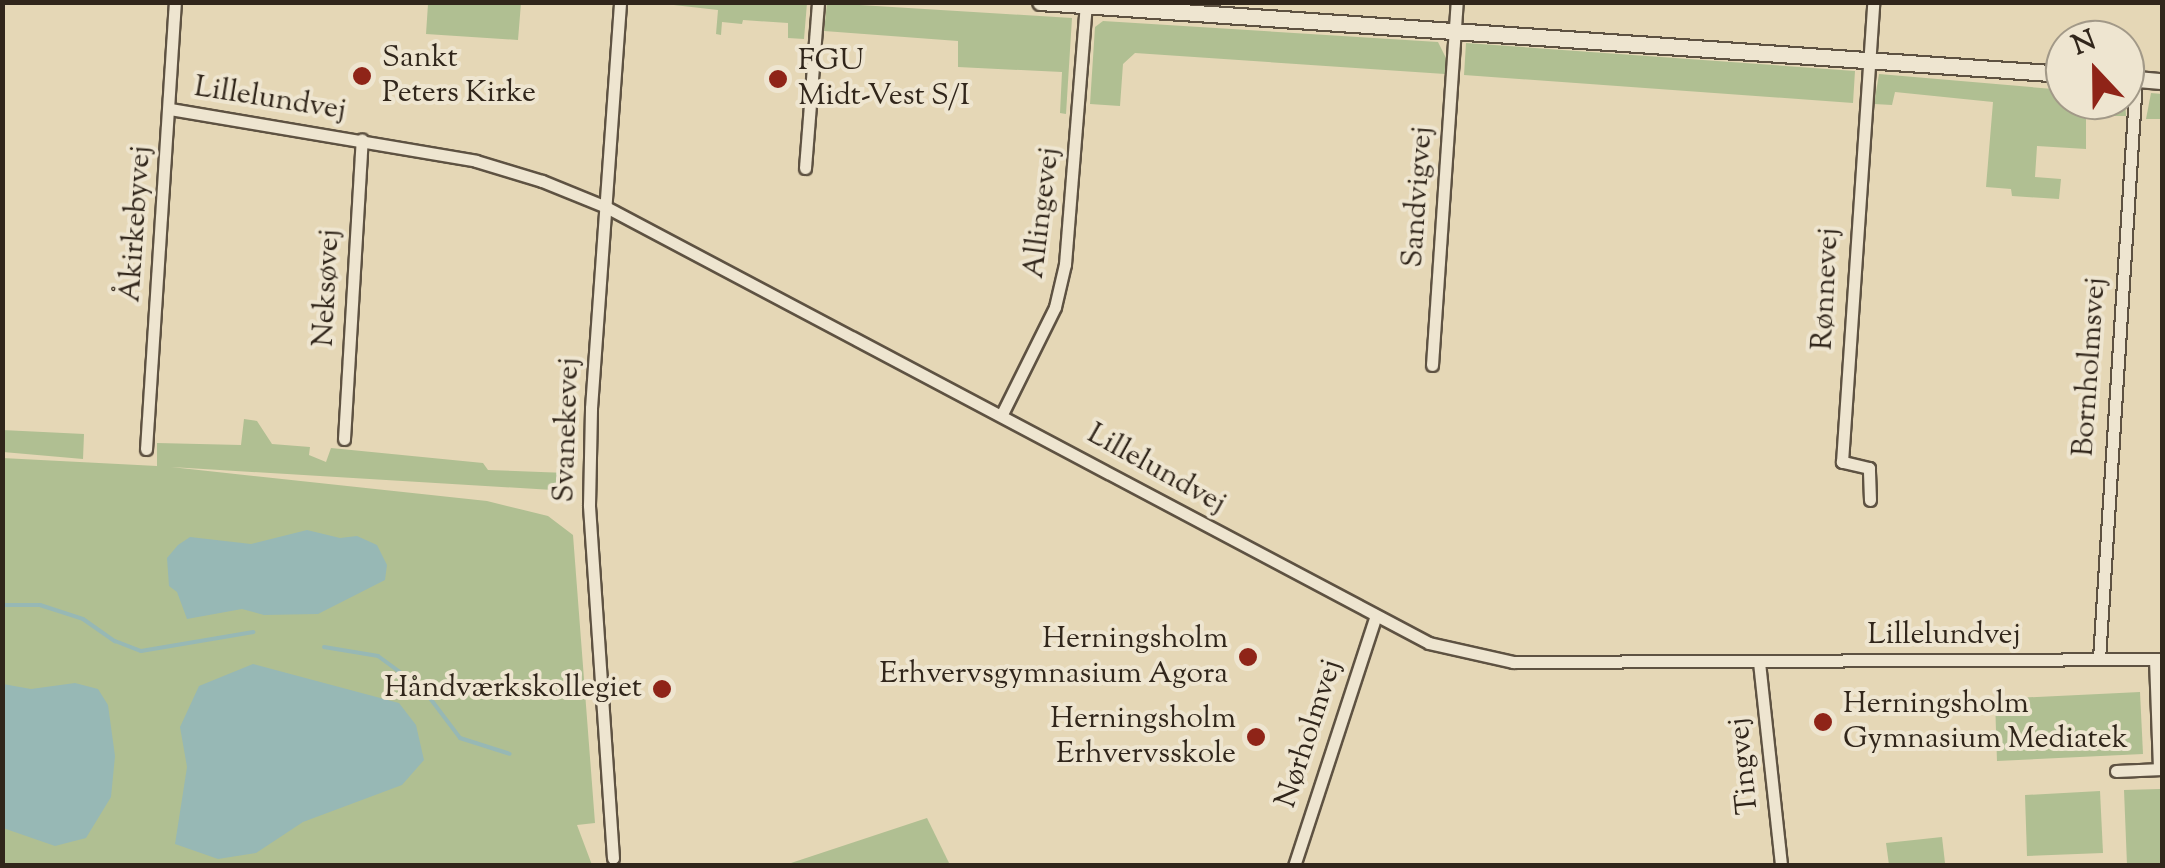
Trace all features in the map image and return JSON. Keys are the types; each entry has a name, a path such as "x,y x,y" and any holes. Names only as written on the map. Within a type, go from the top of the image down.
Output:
{"street":[{"name":"Åkirkebyvej","path":"146,449 175,2"},
{"name":"Svanekevej","path":"612,858 589,505 620,2"},
{"path":"804,168 818,2"},
{"path":"1040,2 2045,73"},
{"name":"Sandvigvej","path":"1432,366 1457,2"},
{"path":"1869,60 1874,2"},
{"name":"Allingevej","path":"1002,414 1055,306 1066,264 1086,4"},
{"name":"Rønnevej","path":"1869,60 1842,462 1869,468 1870,500"},
{"name":"Lillelundvej","path":"170,109 476,161 542,181 606,207 1002,414 1375,618 1429,643 1513,662 2158,659"},
{"name":"Bornholmsvej","path":"2099,659 2128,120"},
{"name":"Neksøvej","path":"344,439 362,140"},
{"name":"Nørholmvej","path":"1294,866 1340,714 1375,618"},
{"path":"2116,771 2160,769 2158,659"},
{"name":"Tingvej","path":"1759,662 1781,866"}],"green space":[{"path":"421,3 521,3 518,40 426,34 428,4"},
{"path":"656,3 807,3 804,39 788,38 788,23 743,20 742,24 722,22 721,35 716,34 718,10"},
{"path":"827,3 1072,18 1066,114 1060,113 1062,72 958,67 958,41 824,31"},
{"path":"1103,21 1438,42 1446,58 1445,74 1135,53 1123,64 1120,106 1090,104 1095,27"},
{"path":"1466,43 1855,71 1853,103 1464,75"},
{"path":"1879,74 2045,88 2045,120 2086,120 2086,149 2037,146 2035,177 2061,179 2059,199 2012,196 2011,189 1986,187 1993,102 1895,92 1892,105 1874,104"},
{"path":"2151,93 2162,94 2160,119 2146,119"},
{"path":"244,419 257,421 272,444 310,447 309,455 326,462 331,448 483,463 488,470 567,473 569,491 171,467 487,501 548,516 573,535 595,823 577,825 592,865 3,865 2,458 157,466 157,443 241,445"},
{"path":"2,430 84,434 83,459 3,452"},
{"path":"2140,692 2143,754 1997,761 1995,699"},
{"path":"2160,789 2162,865 2127,865 2124,790"},
{"path":"2100,791 2103,853 2027,856 2025,795"},
{"path":"927,818 950,865 785,865"},
{"path":"1942,837 1945,863 1889,865 1886,843"}],"water":[{"path":"307,530 340,538 357,536 377,545 387,565 385,580 318,614 264,615 242,609 187,619 177,592 169,586 167,558 178,545 190,537 251,544"},
{"path":"253,664 399,703 416,725 424,760 402,785 303,822 256,853 218,859 175,844 187,767 180,727 199,686"},
{"path":"75,683 98,689 108,705 115,756 111,797 86,838 55,846 3,828 3,684 31,689"}],"waterway":[{"path":"2,605 40,605 83,619 115,641 141,651 253,632"},
{"path":"324,647 378,656 423,689 460,738 510,754"}],"place":[{"name":"Sankt Peters Kirke","path":"362,76"},
{"name":"FGU Midt-Vest S/I","path":"778,79"},
{"name":"Herningsholm Erhvervsgymnasium Agora","path":"1248,657"},
{"name":"Håndværkskollegiet","path":"662,689"},
{"name":"Herningsholm Gymnasium Mediatek","path":"1823,722"},
{"name":"Herningsholm Erhvervsskole","path":"1256,737"}]}
